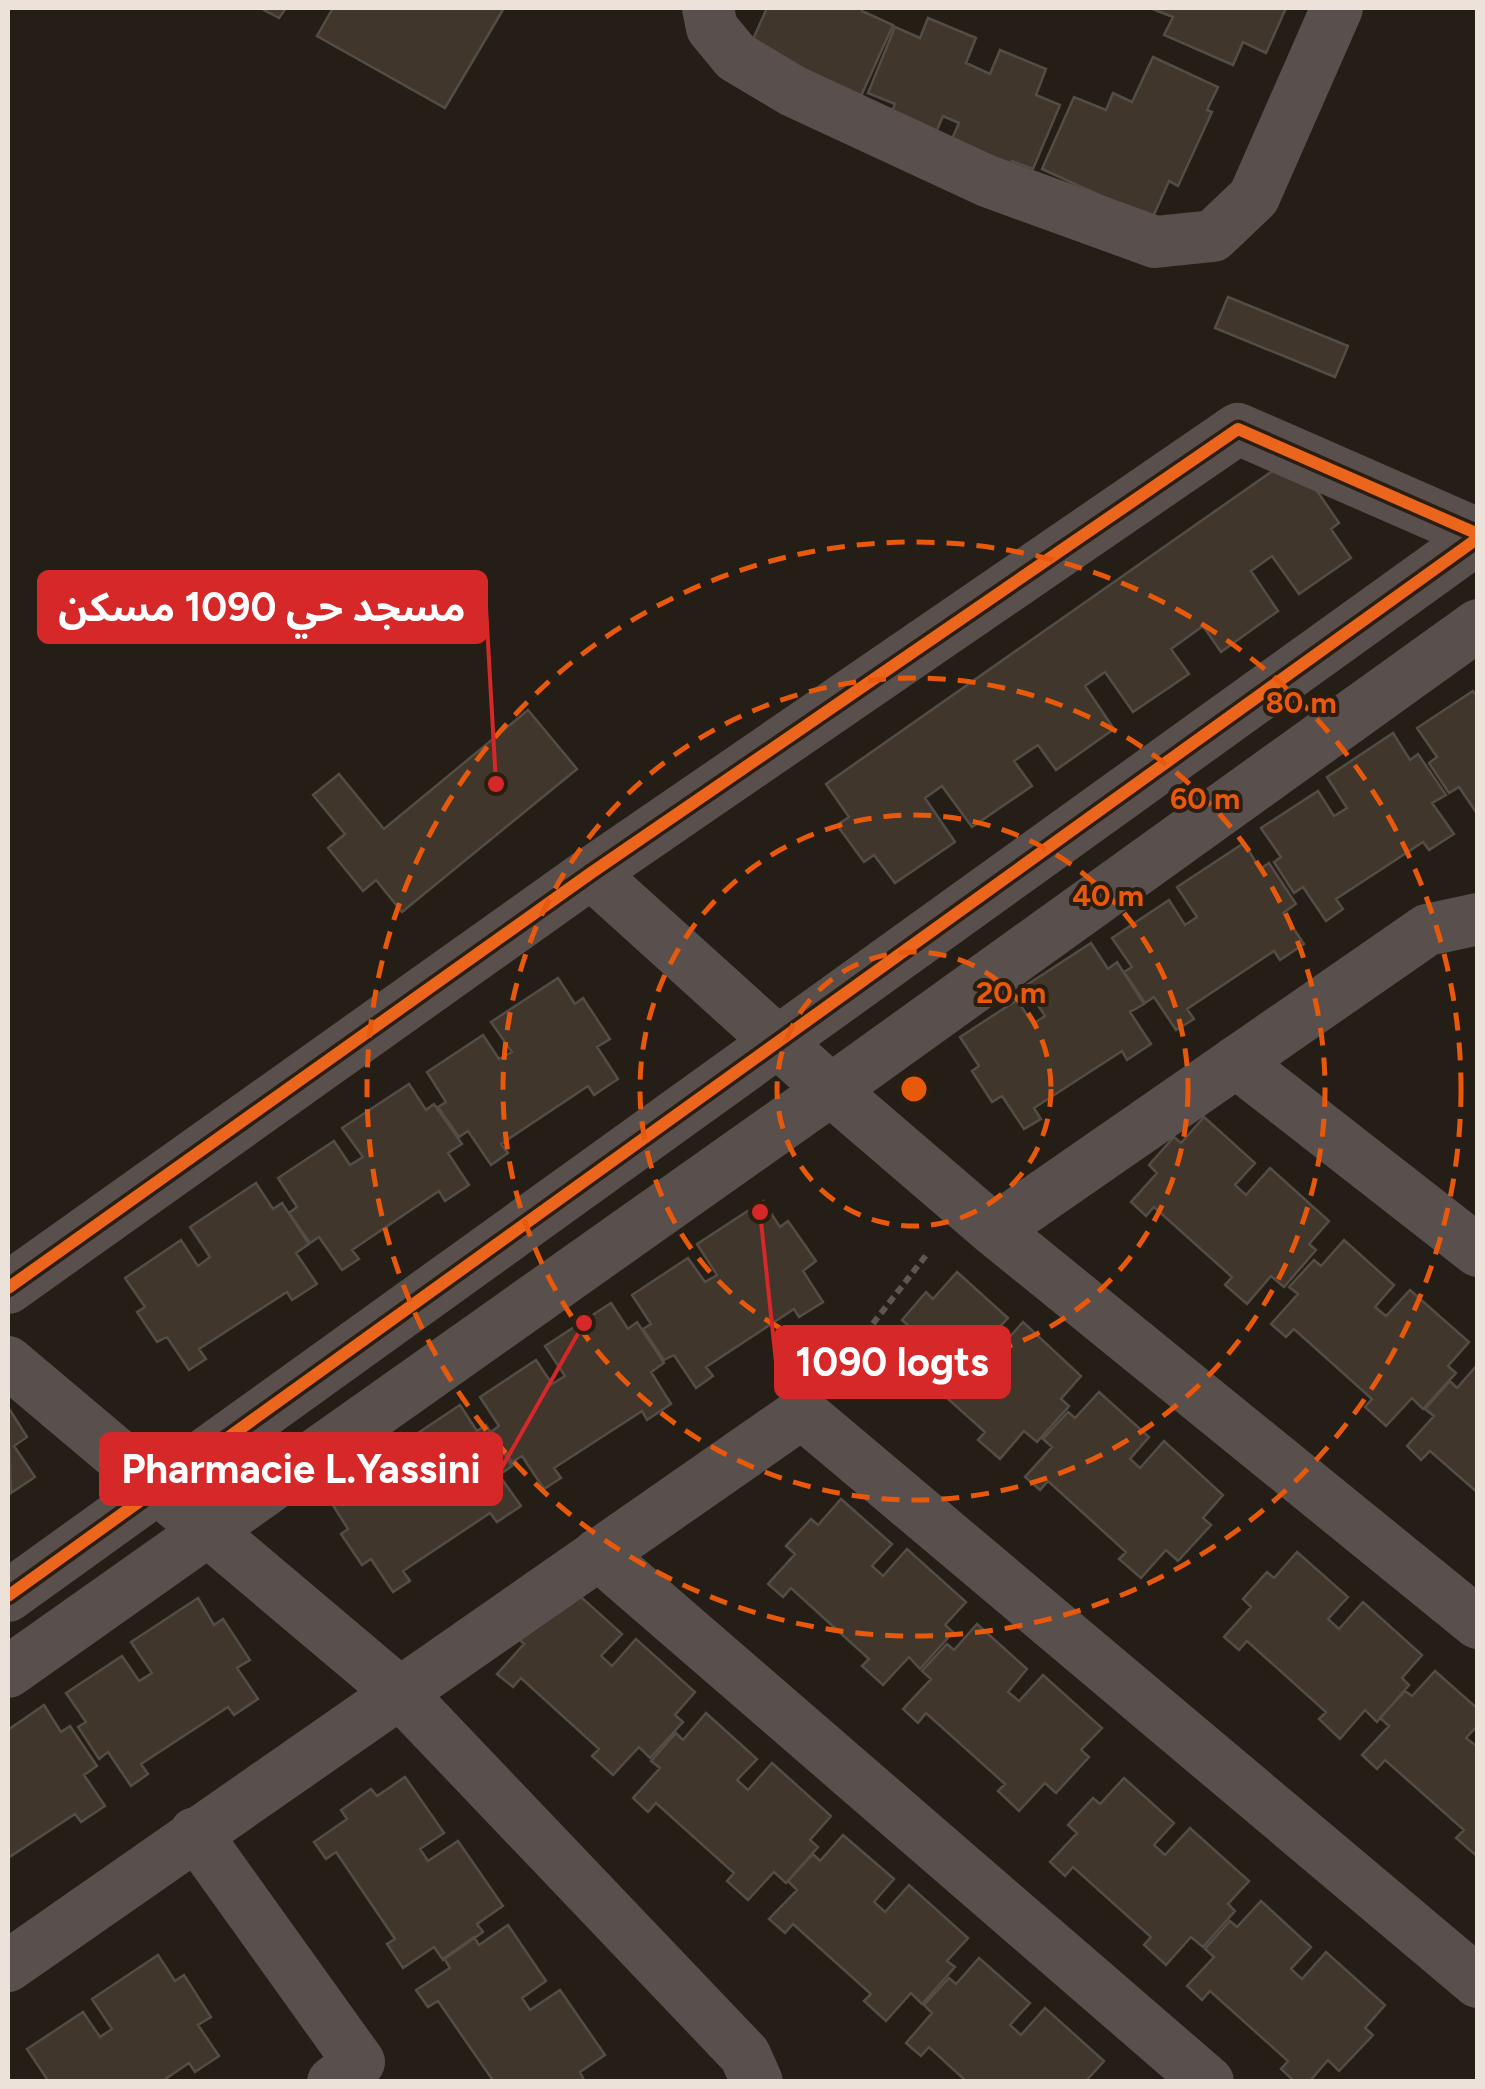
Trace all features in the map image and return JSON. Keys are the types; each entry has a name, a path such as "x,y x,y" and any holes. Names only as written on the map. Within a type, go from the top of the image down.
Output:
{"street":[{"path":"708,8 712,28 736,57 793,91 987,181 1156,242 1213,236 1254,197 1337,8"},
{"path":"8,1288 592,873 1238,429 1478,536 780,1044 8,1596"},
{"path":"8,1672 831,1090 1478,625"},
{"path":"592,873 831,1090 994,1230 1478,1624"},
{"path":"994,1230 1427,930 1478,919"},
{"path":"1236,1062 1478,1251"},
{"path":"8,1362 398,1692 744,2055 756,2082"},
{"path":"8,1966 802,1413 1478,1982"},
{"path":"598,1554 1208,2082"},
{"path":"195,1833 360,2062 333,2082"}],"path":[{"path":"802,1413 927,1254"}],"building":[{"path":"260,8 286,8 279,18"},
{"path":"333,8 504,8 445,108 317,36"},
{"path":"762,8 863,8 862,11 893,25 860,98 749,48 766,10"},
{"path":"1150,8 1286,8 1266,53 1243,42 1233,65 1164,35 1173,17"},
{"path":"928,18 976,38 966,63 990,74 1000,50 1046,69 1036,95 1060,105 1033,169 1012,161 1003,182 944,157 959,123 943,116 931,144 886,125 895,104 868,93 895,27 920,38"},
{"path":"1153,57 1218,87 1207,110 1212,112 1178,186 1169,181 1152,219 1042,169 1074,97 1106,110 1113,93 1132,102"},
{"path":"1228,297 1348,346 1335,377 1215,328"},
{"path":"1288,460 1311,482 1339,523 1331,529 1351,558 1299,594 1272,556 1251,571 1278,611 1221,652 1203,626 1171,649 1189,674 1133,712 1105,672 1085,686 1114,729 1056,770 1038,745 1014,761 1032,786 972,827 942,786 925,798 955,842 895,883 874,855 864,862 837,825 849,817 826,784"},
{"path":"1473,691 1478,697 1478,815 1459,787 1449,793 1429,763 1437,757 1417,728"},
{"path":"528,710 577,769 402,912 376,880 363,891 328,848 345,834 313,795 339,774 384,829"},
{"path":"1393,733 1410,760 1418,754 1446,795 1432,803 1454,834 1429,850 1423,842 1336,899 1343,909 1326,921 1303,887 1294,893 1274,862 1281,857 1261,828 1318,791 1334,816 1347,808 1327,777"},
{"path":"1244,843 1260,869 1269,863 1296,904 1283,913 1304,944 1280,960 1274,951 1187,1009 1194,1019 1176,1030 1154,997 1145,1003 1124,972 1132,967 1112,938 1169,900 1185,925 1197,917 1177,887"},
{"path":"1091,943 1108,969 1117,962 1144,1004 1130,1012 1151,1044 1127,1060 1122,1051 1034,1108 1041,1119 1024,1129 1002,1096 992,1102 972,1071 979,1066 960,1037 1017,1000 1033,1024 1045,1016 1025,986"},
{"path":"558,978 575,1004 583,998 610,1039 597,1047 618,1079 594,1095 588,1086 501,1144 508,1153 491,1165 468,1131 459,1137 438,1107 446,1102 427,1072 483,1035 499,1059 512,1052 491,1022"},
{"path":"409,1084 426,1110 434,1104 462,1144 448,1153 469,1185 445,1201 439,1191 352,1250 359,1259 342,1270 319,1237 310,1243 289,1213 297,1207 278,1178 334,1141 350,1165 363,1157 342,1128"},
{"path":"1204,1117 1255,1163 1235,1185 1246,1195 1270,1168 1329,1221 1309,1244 1316,1250 1284,1287 1271,1276 1247,1304 1225,1285 1232,1277 1154,1207 1146,1216 1131,1202 1157,1173 1149,1165 1174,1137 1181,1143"},
{"path":"256,1183 273,1209 282,1203 309,1244 296,1253 317,1284 292,1300 287,1292 199,1349 206,1359 189,1370 167,1337 157,1342 137,1312 145,1307 125,1278 181,1240 198,1266 210,1257 190,1227"},
{"path":"763,1201 780,1227 788,1221 816,1261 803,1271 823,1302 799,1317 794,1309 706,1367 713,1376 696,1388 674,1355 664,1360 643,1329 651,1324 632,1295 688,1258 705,1282 717,1275 697,1244"},
{"path":"1344,1240 1394,1285 1375,1307 1386,1316 1410,1290 1469,1342 1448,1366 1456,1373 1423,1409 1412,1398 1386,1426 1365,1407 1372,1399 1294,1329 1286,1337 1271,1324 1298,1294 1289,1287 1314,1260 1321,1266"},
{"path":"957,1272 1008,1318 988,1339 999,1349 1023,1322 1081,1376 1061,1399 1069,1406 1037,1442 1024,1431 1000,1459 978,1440 985,1432 907,1362 899,1371 884,1357 910,1327 902,1320 926,1292 933,1299"},
{"path":"611,1303 628,1329 637,1322 664,1363 651,1372 671,1404 647,1420 642,1411 554,1468 561,1478 544,1489 522,1456 512,1462 492,1431 499,1426 480,1397 536,1360 552,1384 565,1376 545,1346"},
{"path":"1478,1364 1478,1493 1430,1451 1421,1460 1407,1446 1434,1416 1425,1409 1450,1381 1457,1388"},
{"path":"1099,1392 1149,1437 1130,1459 1140,1468 1164,1441 1223,1495 1203,1518 1211,1525 1178,1561 1166,1550 1141,1578 1119,1559 1126,1552 1048,1481 1040,1490 1025,1477 1052,1447 1043,1439 1068,1412 1075,1418"},
{"path":"460,1405 477,1431 486,1425 512,1466 499,1475 521,1506 497,1522 490,1513 403,1571 410,1581 393,1592 371,1559 362,1565 341,1534 348,1529 329,1499 385,1462 402,1487 414,1479 394,1449"},
{"path":"8,1407 27,1437 14,1446 35,1477 11,1493"},
{"path":"841,1499 892,1544 872,1566 883,1576 907,1549 966,1602 945,1625 953,1632 920,1669 909,1657 883,1685 862,1666 869,1659 791,1588 783,1597 768,1584 795,1554 786,1546 811,1519 818,1525"},
{"path":"1297,1552 1348,1597 1328,1619 1339,1629 1363,1602 1422,1655 1402,1678 1409,1685 1377,1722 1365,1710 1340,1739 1319,1719 1326,1712 1247,1641 1239,1650 1224,1637 1251,1607 1243,1599 1267,1572 1274,1578"},
{"path":"571,1588 622,1634 601,1656 612,1666 636,1639 695,1692 675,1715 683,1722 650,1758 639,1747 613,1775 592,1756 599,1749 521,1678 513,1687 497,1674 524,1644 516,1636"},
{"path":"198,1598 214,1625 223,1619 250,1660 237,1668 258,1699 234,1715 228,1707 141,1764 148,1774 131,1786 108,1752 99,1759 78,1727 86,1722 66,1693 122,1656 139,1681 152,1673 131,1642"},
{"path":"977,1624 1027,1669 1008,1692 1019,1701 1043,1675 1102,1728 1081,1750 1089,1757 1056,1793 1045,1783 1019,1811 998,1791 1005,1784 926,1713 918,1723 903,1709 931,1679 922,1671 947,1644 954,1650"},
{"path":"1435,1671 1478,1709 1478,1725 1466,1738 1478,1747 1478,1857 1456,1838 1464,1830 1385,1760 1377,1769 1362,1755 1389,1726 1380,1718 1405,1691 1412,1696"},
{"path":"44,1705 61,1732 70,1726 97,1766 84,1775 105,1806 81,1822 75,1814 8,1858 8,1730"},
{"path":"706,1713 757,1759 737,1780 748,1790 772,1763 831,1816 810,1840 818,1847 786,1883 774,1872 748,1900 727,1881 734,1873 656,1803 648,1812 633,1798 660,1768 651,1761 676,1733 683,1740"},
{"path":"405,1777 444,1833 420,1849 428,1861 458,1841 503,1906 477,1924 483,1932 443,1960 434,1947 403,1968 387,1944 395,1939 336,1852 326,1859 314,1842 347,1819 341,1810 371,1789 377,1796"},
{"path":"1124,1778 1174,1823 1154,1845 1165,1855 1190,1828 1249,1881 1228,1904 1235,1911 1203,1947 1191,1937 1166,1965 1144,1945 1151,1937 1073,1867 1065,1876 1050,1862 1077,1833 1068,1825 1093,1798 1100,1804"},
{"path":"843,1835 894,1879 874,1902 885,1912 909,1885 968,1938 947,1961 955,1967 922,2004 911,1993 886,2021 864,2001 871,1994 793,1924 785,1933 769,1919 797,1890 788,1881 813,1854 820,1861"},
{"path":"1261,1901 1311,1947 1291,1969 1302,1979 1326,1952 1385,2005 1365,2028 1373,2035 1339,2071 1328,2060 1309,2082 1295,2082 1281,2069 1288,2061 1210,1991 1202,2000 1187,1986 1214,1957 1205,1949 1230,1921 1237,1927"},
{"path":"508,1925 546,1981 522,1998 530,2010 560,1990 605,2055 580,2072 585,2082 494,2082 438,2001 428,2007 416,1990 450,1968 444,1958 474,1937 479,1945"},
{"path":"158,1955 175,1981 184,1975 211,2017 198,2025 219,2056 195,2072 189,2063 161,2082 43,2082 47,2079 27,2049 83,2012 100,2037 112,2029 92,1999"},
{"path":"979,1958 1030,2003 1010,2025 1021,2035 1045,2008 1104,2061 1085,2082 967,2082 929,2047 921,2056 906,2043 932,2013 924,2005 949,1978 956,1984"}],"cycle path":[{"path":"8,1288 591,873 1238,429 1478,534"},
{"path":"8,1596 1478,538"}],"place":[{"name":"مسجد حي 1090 مسكن","path":"496,784"},
{"name":"1090 logts","path":"760,1212"},
{"name":"Pharmacie L.Yassini","path":"584,1323"}]}
